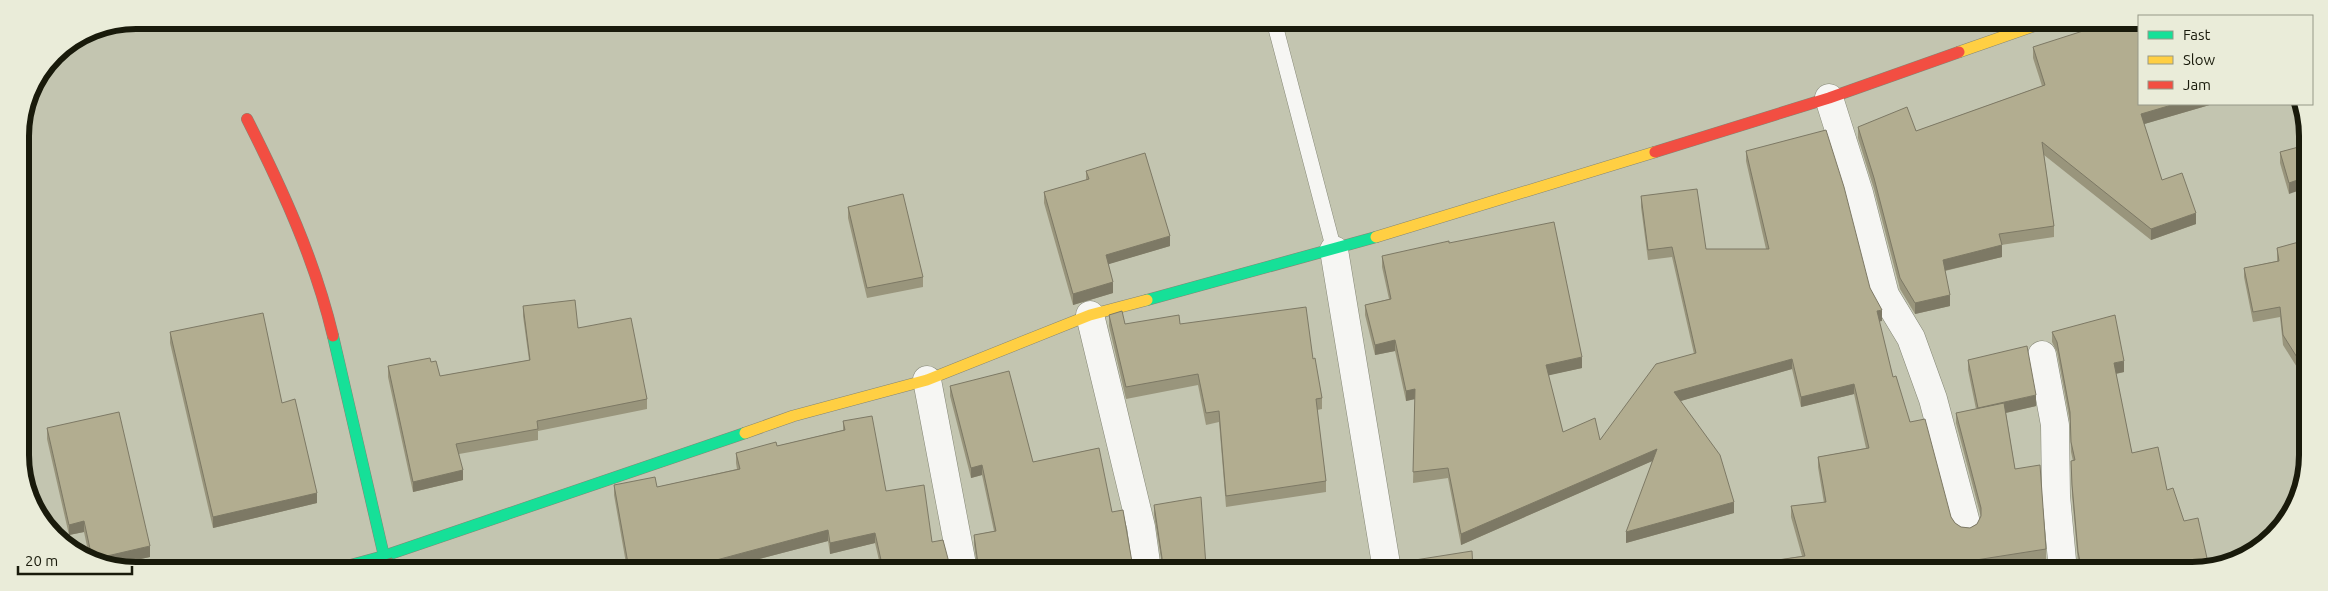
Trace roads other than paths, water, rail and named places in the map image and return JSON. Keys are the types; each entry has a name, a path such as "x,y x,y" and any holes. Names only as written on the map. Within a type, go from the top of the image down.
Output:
{"street":[{"path":"362,562 793,416 927,380 1090,315 1334,250 1829,98 2023,29"},
{"path":"1829,98 1859,193 1885,295 1911,338 1933,399 1966,523"},
{"path":"247,119 275,175 302,239 327,312 384,556"},
{"path":"1334,250 1386,562"},
{"path":"1090,315 1141,527 1146,562"},
{"path":"2042,355 2055,425 2056,496 2062,562"},
{"path":"927,380 961,562"}],"lane":[{"path":"1276,29 1334,250"}]}
